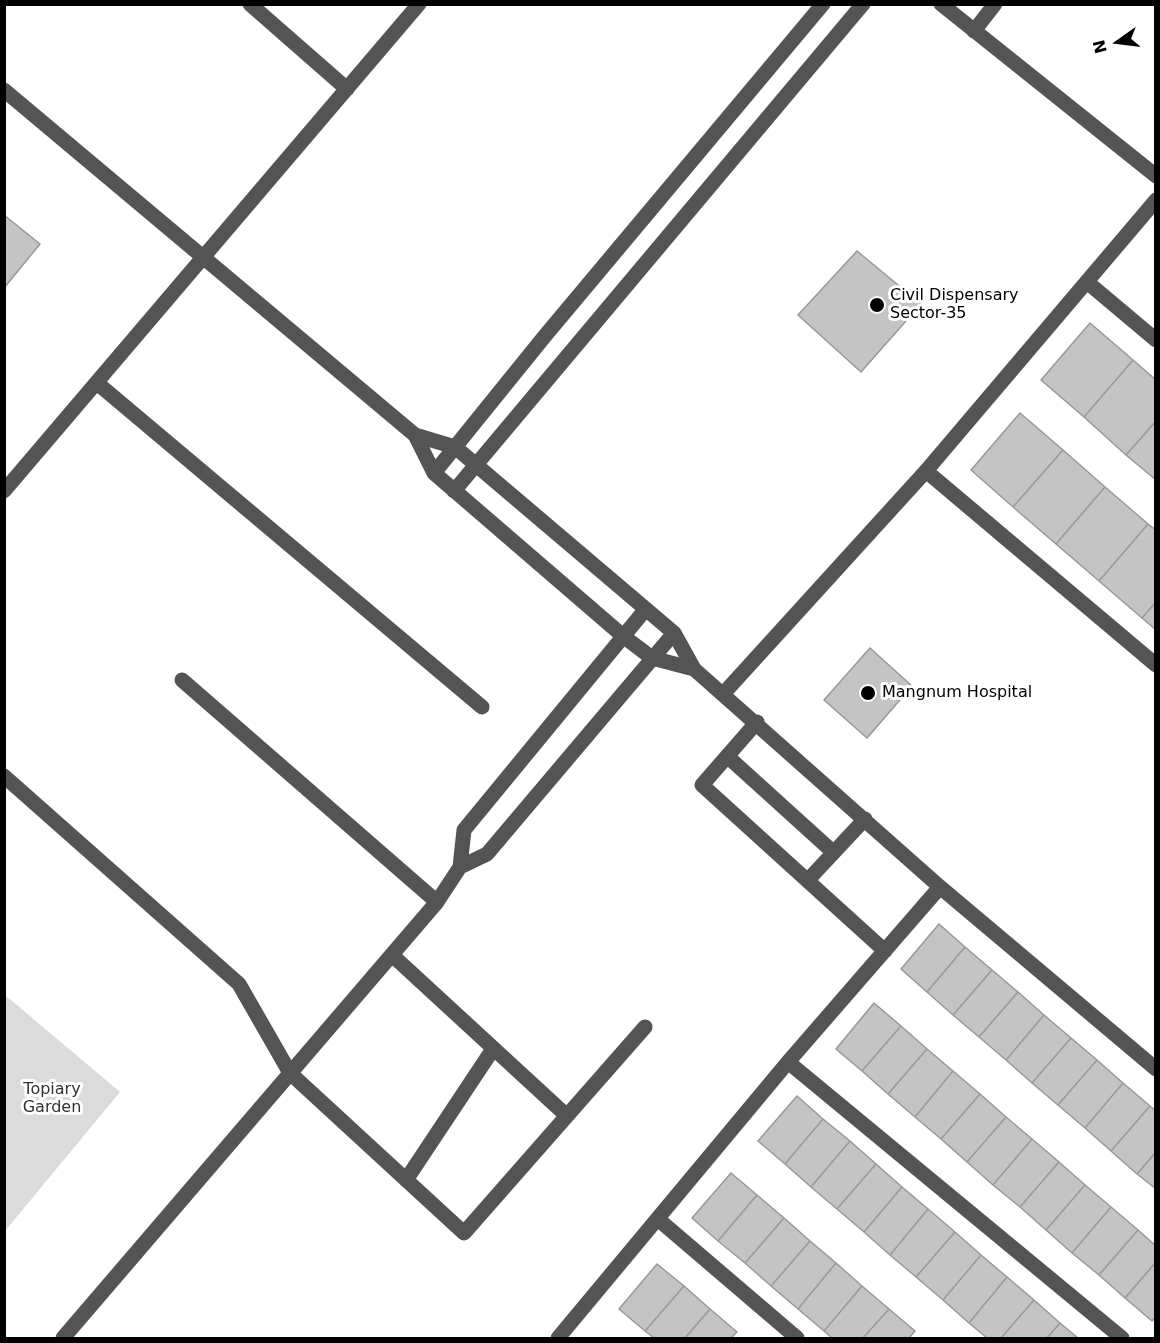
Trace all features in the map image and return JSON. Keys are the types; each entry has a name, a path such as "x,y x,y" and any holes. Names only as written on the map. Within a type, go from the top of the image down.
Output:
{"street":[{"path":"250,4 348,89"},
{"path":"4,491 419,4"},
{"path":"434,473 544,337 657,206 823,4"},
{"path":"454,491 863,4"},
{"path":"941,4 1155,176"},
{"path":"974,31 995,4"},
{"path":"4,90 416,435 455,447 674,633 694,669 757,722 940,888 1155,1069"},
{"path":"724,693 926,471 1155,200"},
{"path":"657,206 679,223"},
{"path":"1087,282 1155,340"},
{"path":"96,383 482,707"},
{"path":"416,435 434,473 623,636 652,658 694,669"},
{"path":"926,471 1155,665"},
{"path":"63,1338 437,902 460,867 464,830 645,610"},
{"path":"460,867 488,854 674,633"},
{"path":"182,680 437,902"},
{"path":"757,722 702,785 885,951"},
{"path":"727,756 833,852"},
{"path":"4,776 239,984 290,1073 464,1233 645,1027"},
{"path":"808,880 865,819"},
{"path":"558,1338 659,1220 788,1062 940,888"},
{"path":"392,955 567,1116"},
{"path":"406,1180 493,1049"},
{"path":"788,1062 1122,1338"},
{"path":"659,1220 797,1338"}],"green space":[{"name":"Topiary Garden","path":"5,995 120,1092 5,1231"}],"building":[{"path":"4,215 40,244 4,288"},
{"path":"857,251 921,304 861,372 798,315"},
{"path":"1090,323 1133,360 1084,417 1041,380"},
{"path":"1133,360 1156,380 1156,421 1126,455 1084,417"},
{"path":"1020,413 1063,450 1013,507 971,470"},
{"path":"1156,421 1156,480 1126,455"},
{"path":"1063,450 1105,487 1056,544 1013,507"},
{"path":"1105,487 1148,524 1099,581 1056,544"},
{"path":"1148,524 1156,530 1156,602 1142,618 1099,581"},
{"path":"1156,602 1156,630 1142,618"},
{"path":"870,648 912,686 867,738 824,700"},
{"path":"939,924 965,947 927,992 901,969"},
{"path":"965,947 992,970 953,1015 927,992"},
{"path":"992,970 1018,992 979,1037 953,1015"},
{"path":"1018,992 1044,1015 1006,1060 979,1037"},
{"path":"874,1003 901,1026 862,1071 836,1049"},
{"path":"1044,1015 1071,1038 1032,1083 1006,1060"},
{"path":"901,1026 927,1049 888,1094 862,1071"},
{"path":"1071,1038 1097,1060 1058,1105 1032,1083"},
{"path":"927,1049 953,1071 915,1117 888,1094"},
{"path":"1097,1060 1123,1083 1085,1128 1058,1105"},
{"path":"953,1071 980,1094 941,1139 915,1117"},
{"path":"1123,1083 1150,1106 1111,1151 1085,1128"},
{"path":"980,1094 1006,1117 967,1162 941,1139"},
{"path":"797,1096 823,1119 785,1164 758,1141"},
{"path":"1150,1106 1156,1111 1156,1152 1137,1174 1111,1151"},
{"path":"1006,1117 1032,1139 993,1185 967,1162"},
{"path":"823,1119 850,1141 811,1187 785,1164"},
{"path":"1032,1139 1059,1162 1020,1207 993,1185"},
{"path":"850,1141 876,1164 837,1209 811,1187"},
{"path":"1156,1152 1156,1189 1137,1174"},
{"path":"1059,1162 1085,1185 1046,1230 1020,1207"},
{"path":"876,1164 902,1187 864,1232 837,1209"},
{"path":"731,1173 757,1195 718,1241 692,1218"},
{"path":"1085,1185 1111,1207 1072,1253 1046,1230"},
{"path":"902,1187 928,1209 890,1255 864,1232"},
{"path":"757,1195 784,1218 745,1263 718,1241"},
{"path":"1111,1207 1138,1230 1099,1275 1072,1253"},
{"path":"928,1209 955,1232 916,1277 890,1255"},
{"path":"784,1218 810,1241 771,1286 745,1263"},
{"path":"1138,1230 1156,1246 1156,1262 1125,1298 1099,1275"},
{"path":"955,1232 981,1255 943,1300 916,1277"},
{"path":"810,1241 836,1263 798,1309 771,1286"},
{"path":"981,1255 1007,1277 969,1323 943,1300"},
{"path":"1156,1262 1156,1316 1152,1321 1125,1298"},
{"path":"836,1263 862,1286 824,1331 798,1309"},
{"path":"657,1264 684,1286 645,1331 619,1309"},
{"path":"1007,1277 1034,1300 1001,1338 987,1338 969,1323"},
{"path":"684,1286 710,1309 685,1338 654,1338 645,1331"},
{"path":"862,1286 889,1309 863,1338 832,1338 824,1331"},
{"path":"1034,1300 1060,1323 1047,1338 1001,1338"},
{"path":"710,1309 737,1332 731,1338 685,1338"},
{"path":"889,1309 915,1331 909,1338 863,1338"},
{"path":"1060,1323 1078,1338 1047,1338"}],"place":[{"name":"Civil Dispensary Sector-35","path":"877,305"},
{"name":"Mangnum Hospital","path":"868,693"}]}
